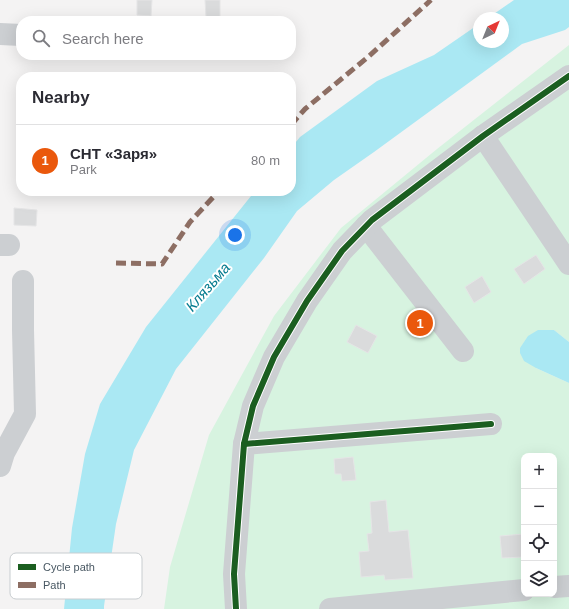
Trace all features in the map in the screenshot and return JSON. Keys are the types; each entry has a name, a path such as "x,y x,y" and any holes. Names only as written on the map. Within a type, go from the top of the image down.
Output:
{"street":[{"path":"0,34 16,35"},
{"path":"236,609 234,574 244,444 253,406 274,357 307,301 342,252 372,220 483,136 569,76"},
{"path":"483,136 569,264"},
{"path":"366,226 464,351"},
{"path":"0,466 4,453 25,414 23,281"},
{"path":"244,444 491,424"},
{"path":"557,587 569,586"},
{"path":"330,609 521,590"}],"green space":[{"path":"569,45 569,342 554,330 536,368 569,383 569,609 164,609 170,567 209,435 274,316 341,228 437,149"}],"water":[{"name":"Клязьма","path":"514,0 569,0 569,27 565,30 522,44 334,180 297,211 264,258 176,369 134,450 116,524 112,553 70,553 72,528 85,454 100,404 146,327 251,196 296,196 296,142 300,137 377,81 434,55 473,28 473,48 509,48 509,12 497,12"},
{"path":"538,330 554,330 569,342 569,383 524,361 520,353 520,348 528,336"},
{"path":"65,599 105,599 104,609 64,609"}],"building":[{"path":"137,0 152,0 151,16 137,15"},
{"path":"205,0 220,0 220,16 206,16"},
{"path":"14,208 37,210 36,226 14,225"},
{"path":"536,255 545,269 524,284 514,269"},
{"path":"482,276 491,292 474,303 465,287"},
{"path":"356,325 377,336 368,353 347,342"},
{"path":"353,457 356,480 342,481 341,474 335,474 334,459"},
{"path":"386,500 389,532 408,530 413,578 385,580 384,575 361,577 359,552 369,551 367,534 372,533 370,502"},
{"path":"521,534 521,557 502,558 500,536"}],"marked path":[{"path":"296,119 305,109 368,57 431,0"},
{"path":"116,263 162,264 190,222 214,196"}],"cycle path":[{"path":"236,609 234,574 244,444 253,406 274,357 307,301 342,251 372,220 483,136 569,76"},
{"path":"244,444 491,424"}],"place":[{"name":"СНТ «Заря»","path":"420,323"}]}
